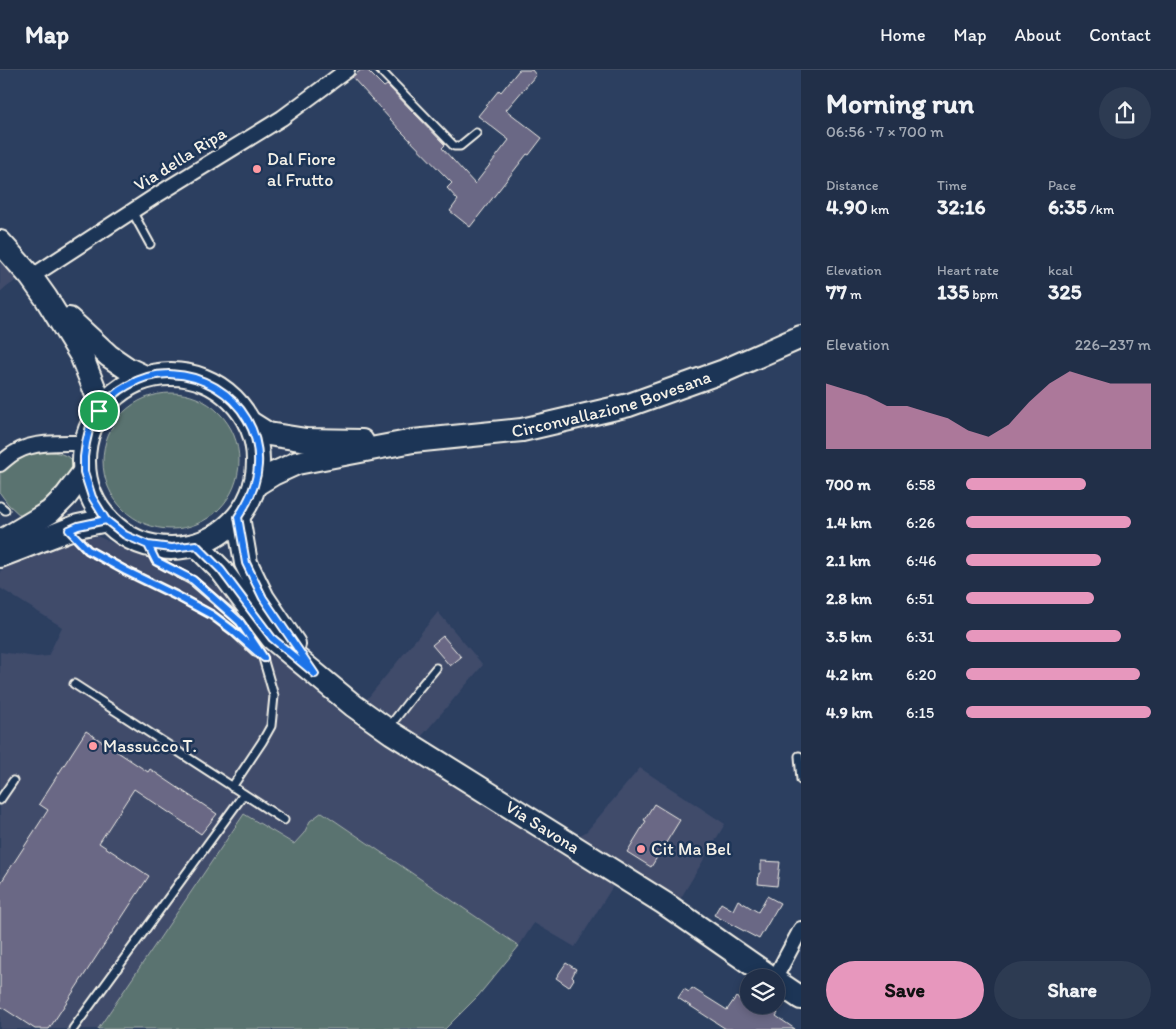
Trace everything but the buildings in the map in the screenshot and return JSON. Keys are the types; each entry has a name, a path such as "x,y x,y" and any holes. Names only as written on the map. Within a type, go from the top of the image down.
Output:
{"main road":[{"path":"0,242 31,277 81,355 97,394 99,411"},
{"path":"46,298 109,356 128,369 145,377"},
{"name":"Circonvallazione Bovesana","path":"255,485 297,463 413,441 522,430 629,405 724,371 801,337"},
{"path":"178,374 200,379 220,389 237,404 249,422 256,442 258,464 255,485 248,502 238,517 226,529 196,545 172,548 148,545 125,535 106,520 92,497 84,472 84,457 90,426 99,411 127,385 145,377 178,374"},
{"name":"Circonvallazione Bovesana","path":"249,422 268,434 306,440 413,441"},
{"path":"4,547 50,512 66,496 84,472"},
{"name":"Via Savona","path":"238,517 246,563 263,598 315,674"},
{"path":"4,547 106,520"},
{"name":"Via Savona","path":"196,545 221,570 272,638 354,706 388,730 664,903 760,969"},
{"name":"Via Savona","path":"785,987 801,998"}],"street":[{"name":"Via della Ripa","path":"31,277 132,211 282,118 347,70"},
{"path":"0,464 17,451 30,446 86,443"},
{"path":"779,969 801,929"}],"lane":[{"path":"380,70 454,146 460,146 476,134"},
{"path":"132,211 150,244"},
{"path":"69,530 88,550 212,615 264,658"},
{"path":"148,545 156,561 193,580 240,622 264,658 274,696 271,726 232,787"},
{"path":"388,730 436,668"},
{"path":"74,684 284,820"},
{"path":"799,756 801,780"},
{"path":"0,800 13,781"},
{"path":"74,1029 244,794"}],"shaded area":[{"path":"0,259 18,279 0,292"},
{"path":"97,536 217,587 280,661 346,717 613,886 575,947 534,923 519,946 322,812 310,821 304,833 294,844 244,814 98,1029 0,1029 0,652 37,657 48,656 62,627 0,588 0,571 66,541"},
{"path":"438,612 483,665 421,737 367,699"},
{"path":"640,768 725,824 679,901 577,837 587,831"}],"green space":[{"path":"171,393 197,398 219,413 234,435 239,461 234,487 219,509 197,524 171,529 145,524 123,509 108,487 103,461 108,435 123,413 145,398"},
{"path":"41,451 62,454 74,461 75,467 60,490 24,519 8,504 0,493 0,472 28,454"},
{"path":"322,812 519,946 478,996 445,1029 98,1029 244,814 294,844 304,833 310,821"}],"place":[{"name":"Dal Fiore al Frutto","path":"257,169"},
{"name":"Massucco T.","path":"93,746"},
{"name":"Cit Ma Bel","path":"641,849"}],"route":[{"path":"99,411 90,426 84,457 84,472 92,497 106,520 125,535 148,545 156,561 193,580 240,622 264,658 212,615 88,550 69,530 78,526 106,520 125,535 148,545 172,548 196,545 221,570 272,638 315,674 263,598 246,563 238,517 248,502 255,485 258,464 256,442 249,422 237,404 220,389 200,379 178,374 162,374 145,377 127,385 99,411"}]}
